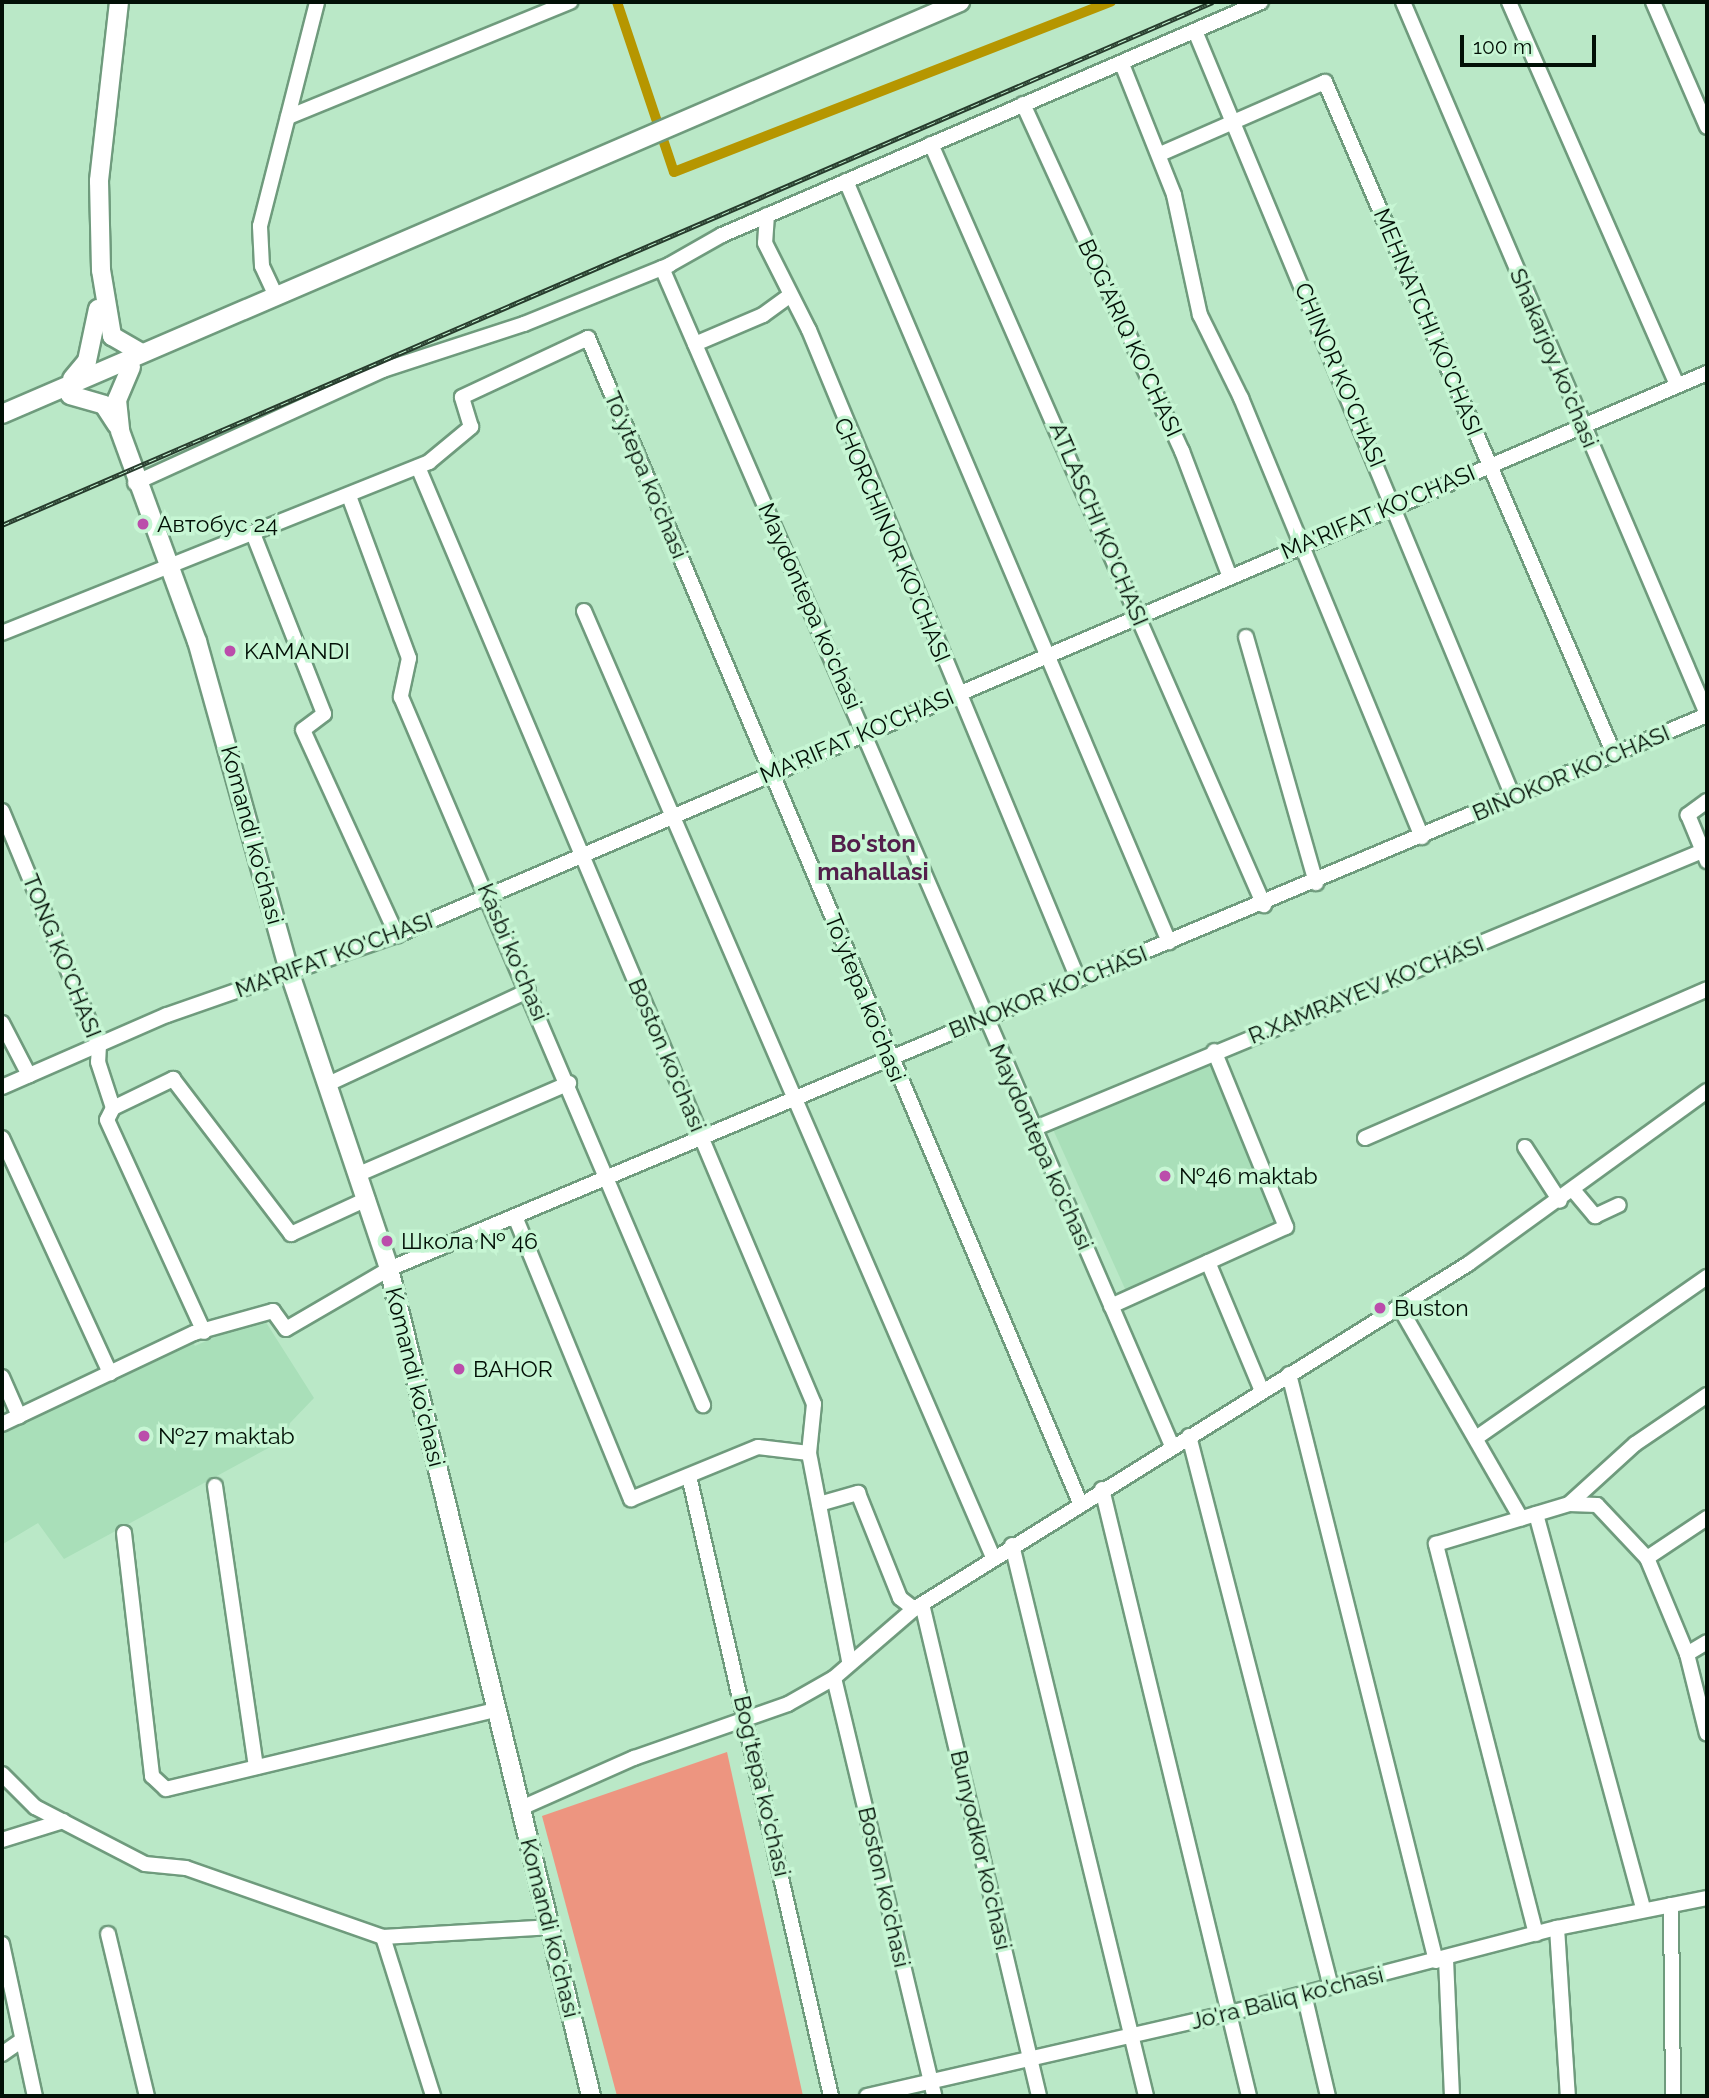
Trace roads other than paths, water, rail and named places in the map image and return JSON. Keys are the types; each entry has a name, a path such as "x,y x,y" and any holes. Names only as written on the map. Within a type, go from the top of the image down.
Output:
{"main road":[{"path":"2,425 69,389 87,361 96,332 100,270 99,181 119,2"},
{"path":"2,414 69,389 282,293 961,2"},
{"path":"100,270 112,336 135,360"},
{"name":"Komandi ko‘chasi","path":"135,360 117,400 120,431 135,483 208,677 290,974 389,1269 591,2096"},
{"name":"Komandi ko‘chasi","path":"69,389 104,405 120,431"}],"street":[{"path":"282,293 262,266 260,226 317,2"},
{"path":"288,117 570,2"},
{"path":"135,483 383,370 524,324 662,268 767,215 1261,2"},
{"name":"Shakarjoy ko'chasi","path":"1403,2 1707,714"},
{"path":"1509,2 1677,385"},
{"path":"1653,2 1707,127"},
{"name":"CHINOR KO'CHASI","path":"1195,31 1232,126 1396,505 1513,797"},
{"path":"1122,64 1160,154 1200,316 1301,546 1422,837"},
{"name":"MEHNATCHI KO'CHASI","path":"1232,126 1325,82 1614,754"},
{"name":"BOG'ARIQ KO'CHASI","path":"1023,104 1182,451 1229,575"},
{"path":"1160,154 1232,126"},
{"name":"ATLASCHI KO'CHASI","path":"931,144 1264,905"},
{"path":"846,181 1169,942"},
{"name":"CHORCHINOR KO'CHASI","path":"767,215 765,243 791,295 1079,979"},
{"name":"Maydontepa ko'chasi","path":"662,268 866,734 984,1017 1172,1447"},
{"path":"695,344 763,315 791,295"},
{"name":"To'ytepa ko'chasi","path":"418,467 471,427 462,397 588,338 773,772 889,1059 1080,1503"},
{"name":"MA'RIFAT KO'CHASI","path":"2,1087 99,1045 397,935 676,812 866,734 1138,614 1707,373"},
{"path":"2,634 166,564 254,536 418,467"},
{"name":"Boston ko'chasi","path":"418,467 814,1404 809,1453 849,1661"},
{"name":"Kasbi ko'chasi","path":"349,496 409,658 401,697 489,895 703,1405"},
{"path":"254,536 324,714 303,730 397,935"},
{"path":"584,611 676,812 993,1557"},
{"path":"1246,637 1316,883"},
{"name":"BINOKOR KO'CHASI","path":"204,1332 273,1311 286,1329 389,1269 516,1219 984,1017 1264,905 1707,714"},
{"path":"1704,857 1688,815 1707,801"},
{"name":"TONG KO'CHASI","path":"2,811 99,1045 97,1062 113,1108 107,1120 204,1332"},
{"name":"R.XAMRAYEV KO'CHASI","path":"1033,1129 1214,1051 1704,857"},
{"path":"1365,1138 1707,989"},
{"path":"326,1085 528,991"},
{"path":"2,1023 29,1075"},
{"path":"1111,1306 1286,1227 1214,1051"},
{"path":"113,1108 173,1079 291,1234 367,1199"},
{"path":"359,1174 569,1083"},
{"path":"520,1808 747,1717 834,1678 849,1661 918,1606 1102,1489 1399,1307 1560,1201 1707,1091"},
{"path":"2,1138 110,1373"},
{"path":"1525,1147 1560,1201"},
{"path":"1574,1191 1595,1216 1619,1205"},
{"path":"516,1219 631,1499 758,1447 809,1453"},
{"path":"1208,1262 1262,1391"},
{"path":"1476,1438 1707,1277"},
{"path":"1399,1307 1521,1518"},
{"path":"2,1424 204,1332"},
{"path":"1289,1374 1441,1960 1452,2096"},
{"path":"2,1377 19,1416"},
{"path":"1569,1504 1635,1444 1707,1395"},
{"path":"1189,1436 1331,1987"},
{"name":"Bog'tepa ko'chasi","path":"689,1476 747,1717 831,2096"},
{"path":"215,1486 256,1766"},
{"path":"1102,1489 1249,2096"},
{"path":"818,1504 858,1493 900,1598 918,1606"},
{"path":"1536,1934 1436,1544 1569,1504 1597,1505 1647,1558 1688,1654 1707,1734"},
{"path":"1536,1514 1643,1909"},
{"path":"1647,1558 1707,1518"},
{"path":"124,1533 152,1776 166,1790 256,1766 496,1710"},
{"path":"1012,1545 1146,2096"},
{"name":"Bunyodkor ko'chasi","path":"918,1606 1039,2096"},
{"path":"1688,1654 1707,1642"},
{"name":"Boston ko'chasi","path":"834,1678 932,2089"},
{"path":"2,1774 35,1807 145,1864 186,1868 383,1937 550,1927"},
{"path":"2,1840 63,1821"},
{"name":"Jo'ra Baliq ko'chasi","path":"867,2096 932,2089 1031,2060 1230,2013 1558,1928 1707,1898"},
{"path":"1671,1905 1673,2096"},
{"path":"1558,1928 1569,2096"},
{"path":"108,1934 147,2096"},
{"path":"383,1937 432,2096"},
{"path":"2,1944 35,2096"},
{"path":"1304,1994 1328,2096"},
{"path":"2,2054 22,2040"}],"waterway":[{"path":"617,2 674,172 1111,2"}],"railway":[{"path":"2,525 1213,2"}],"place":[{"name":"Автобус 24","path":"143,524"},
{"name":"KAMANDI","path":"230,651"},
{"name":"№46 maktab","path":"1165,1176"},
{"name":"Школа № 46","path":"387,1241"},
{"name":"Buston","path":"1380,1308"},
{"name":"BAHOR","path":"459,1369"},
{"name":"№27 maktab","path":"144,1436"}],"district":[{"name":"Bo'ston mahallasi","path":"873,858"}]}
